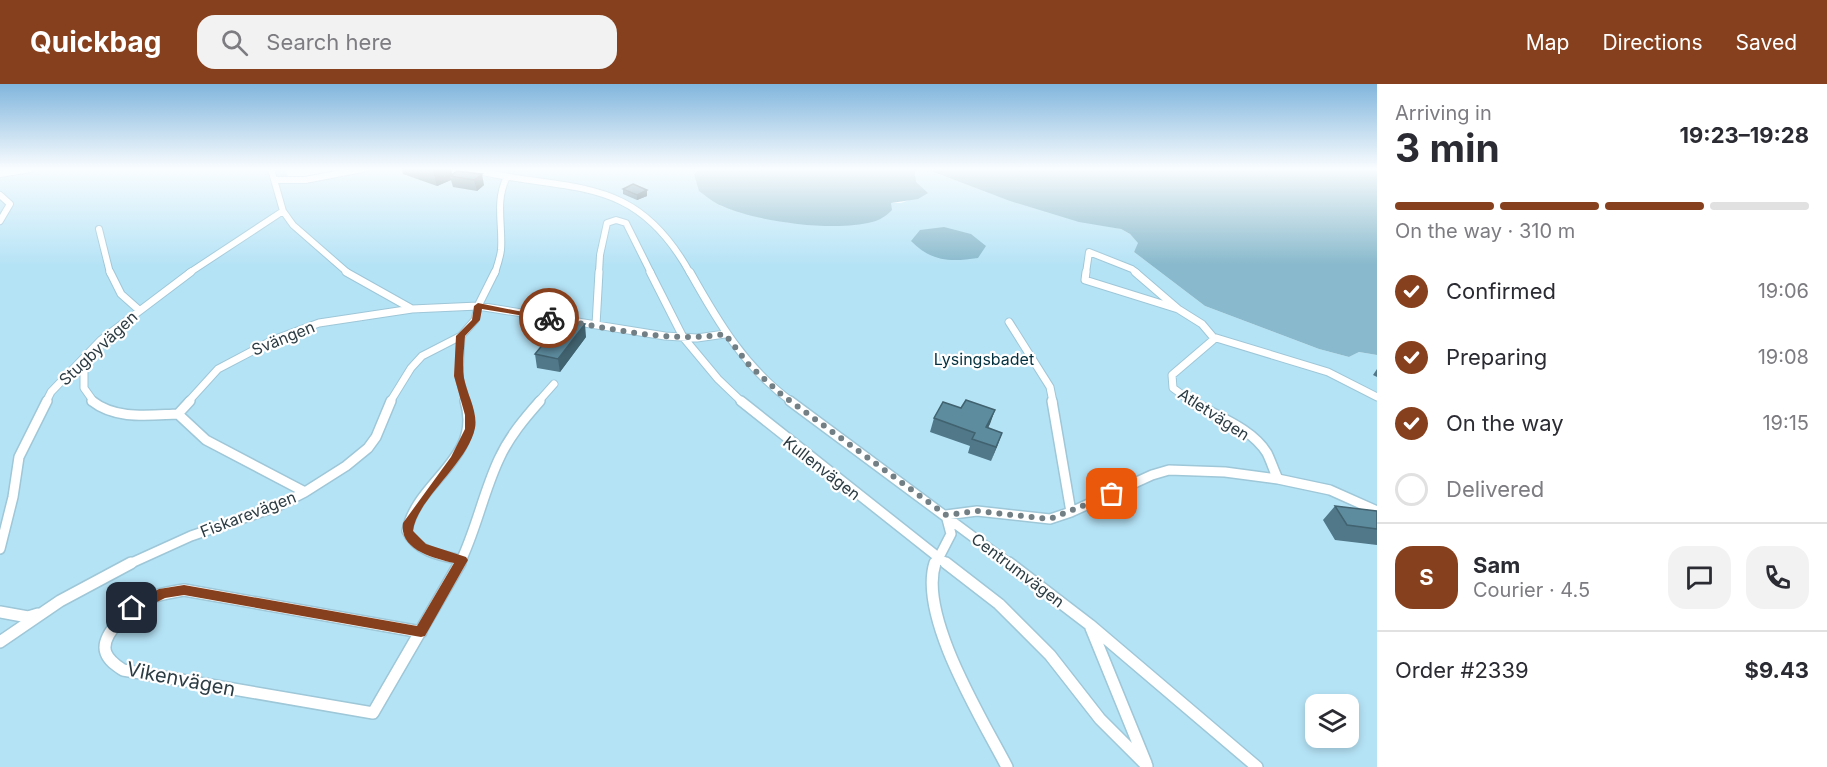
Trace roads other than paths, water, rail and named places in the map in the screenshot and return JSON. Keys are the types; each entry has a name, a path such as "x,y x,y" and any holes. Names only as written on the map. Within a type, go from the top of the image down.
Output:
{"lane":[{"path":"0,221 10,204 7,201"},
{"path":"280,201 283,211 293,225 352,277 412,309"},
{"name":"Fiskarevägen","path":"0,642 113,571 200,532 276,507 305,492 368,448 376,437 393,396 411,368 422,356 460,336 476,320 478,306 494,275 501,250 500,201"},
{"name":"Centrumvägen","path":"620,201 649,216 684,260 725,334 749,365 782,395 946,515 1090,625 1257,767"},
{"name":"Stugbyvägen","path":"0,549 13,497 19,458 30,431 51,392 101,340 139,310 212,256 283,211"},
{"name":"Kullenvägen","path":"596,325 602,239 607,223 615,219 626,223 683,337 718,379 753,413 999,604 1050,655 1100,719 1147,767"},
{"path":"99,229 112,277 120,296 139,310"},
{"path":"1178,309 1085,280 1089,252 1132,269 1178,309 1202,324 1213,337 1328,372 1377,397"},
{"name":"Svängen","path":"178,414 218,369 273,340 320,322 412,309 478,306 683,337 725,334"},
{"path":"1009,322 1050,387 1071,512"},
{"path":"460,336 459,376 470,415 470,429 455,459 414,513 408,523 407,531 422,548 462,560"},
{"name":"Atletvägen","path":"1213,337 1213,340 1172,375 1173,388 1191,402 1235,426 1256,441 1266,452 1278,479"},
{"path":"84,360 84,388 95,405 115,412 178,414 206,440 253,467 305,492"},
{"name":"Vikenvägen","path":"421,632 184,590 163,593 132,608 118,622 105,648 110,660 123,670 373,713 421,632 462,560 478,522 500,456 515,431 554,384"},
{"path":"1007,767 955,662 934,603 931,578 936,556 951,534 946,515 977,511 1050,519 1071,512 1152,475 1169,470 1225,472 1278,479 1330,490 1377,511"},
{"path":"0,612 28,616 45,612"},
{"path":"1090,625 1147,767"}],"park label":[{"name":"Lysingsbadet","path":"984,359"}]}
